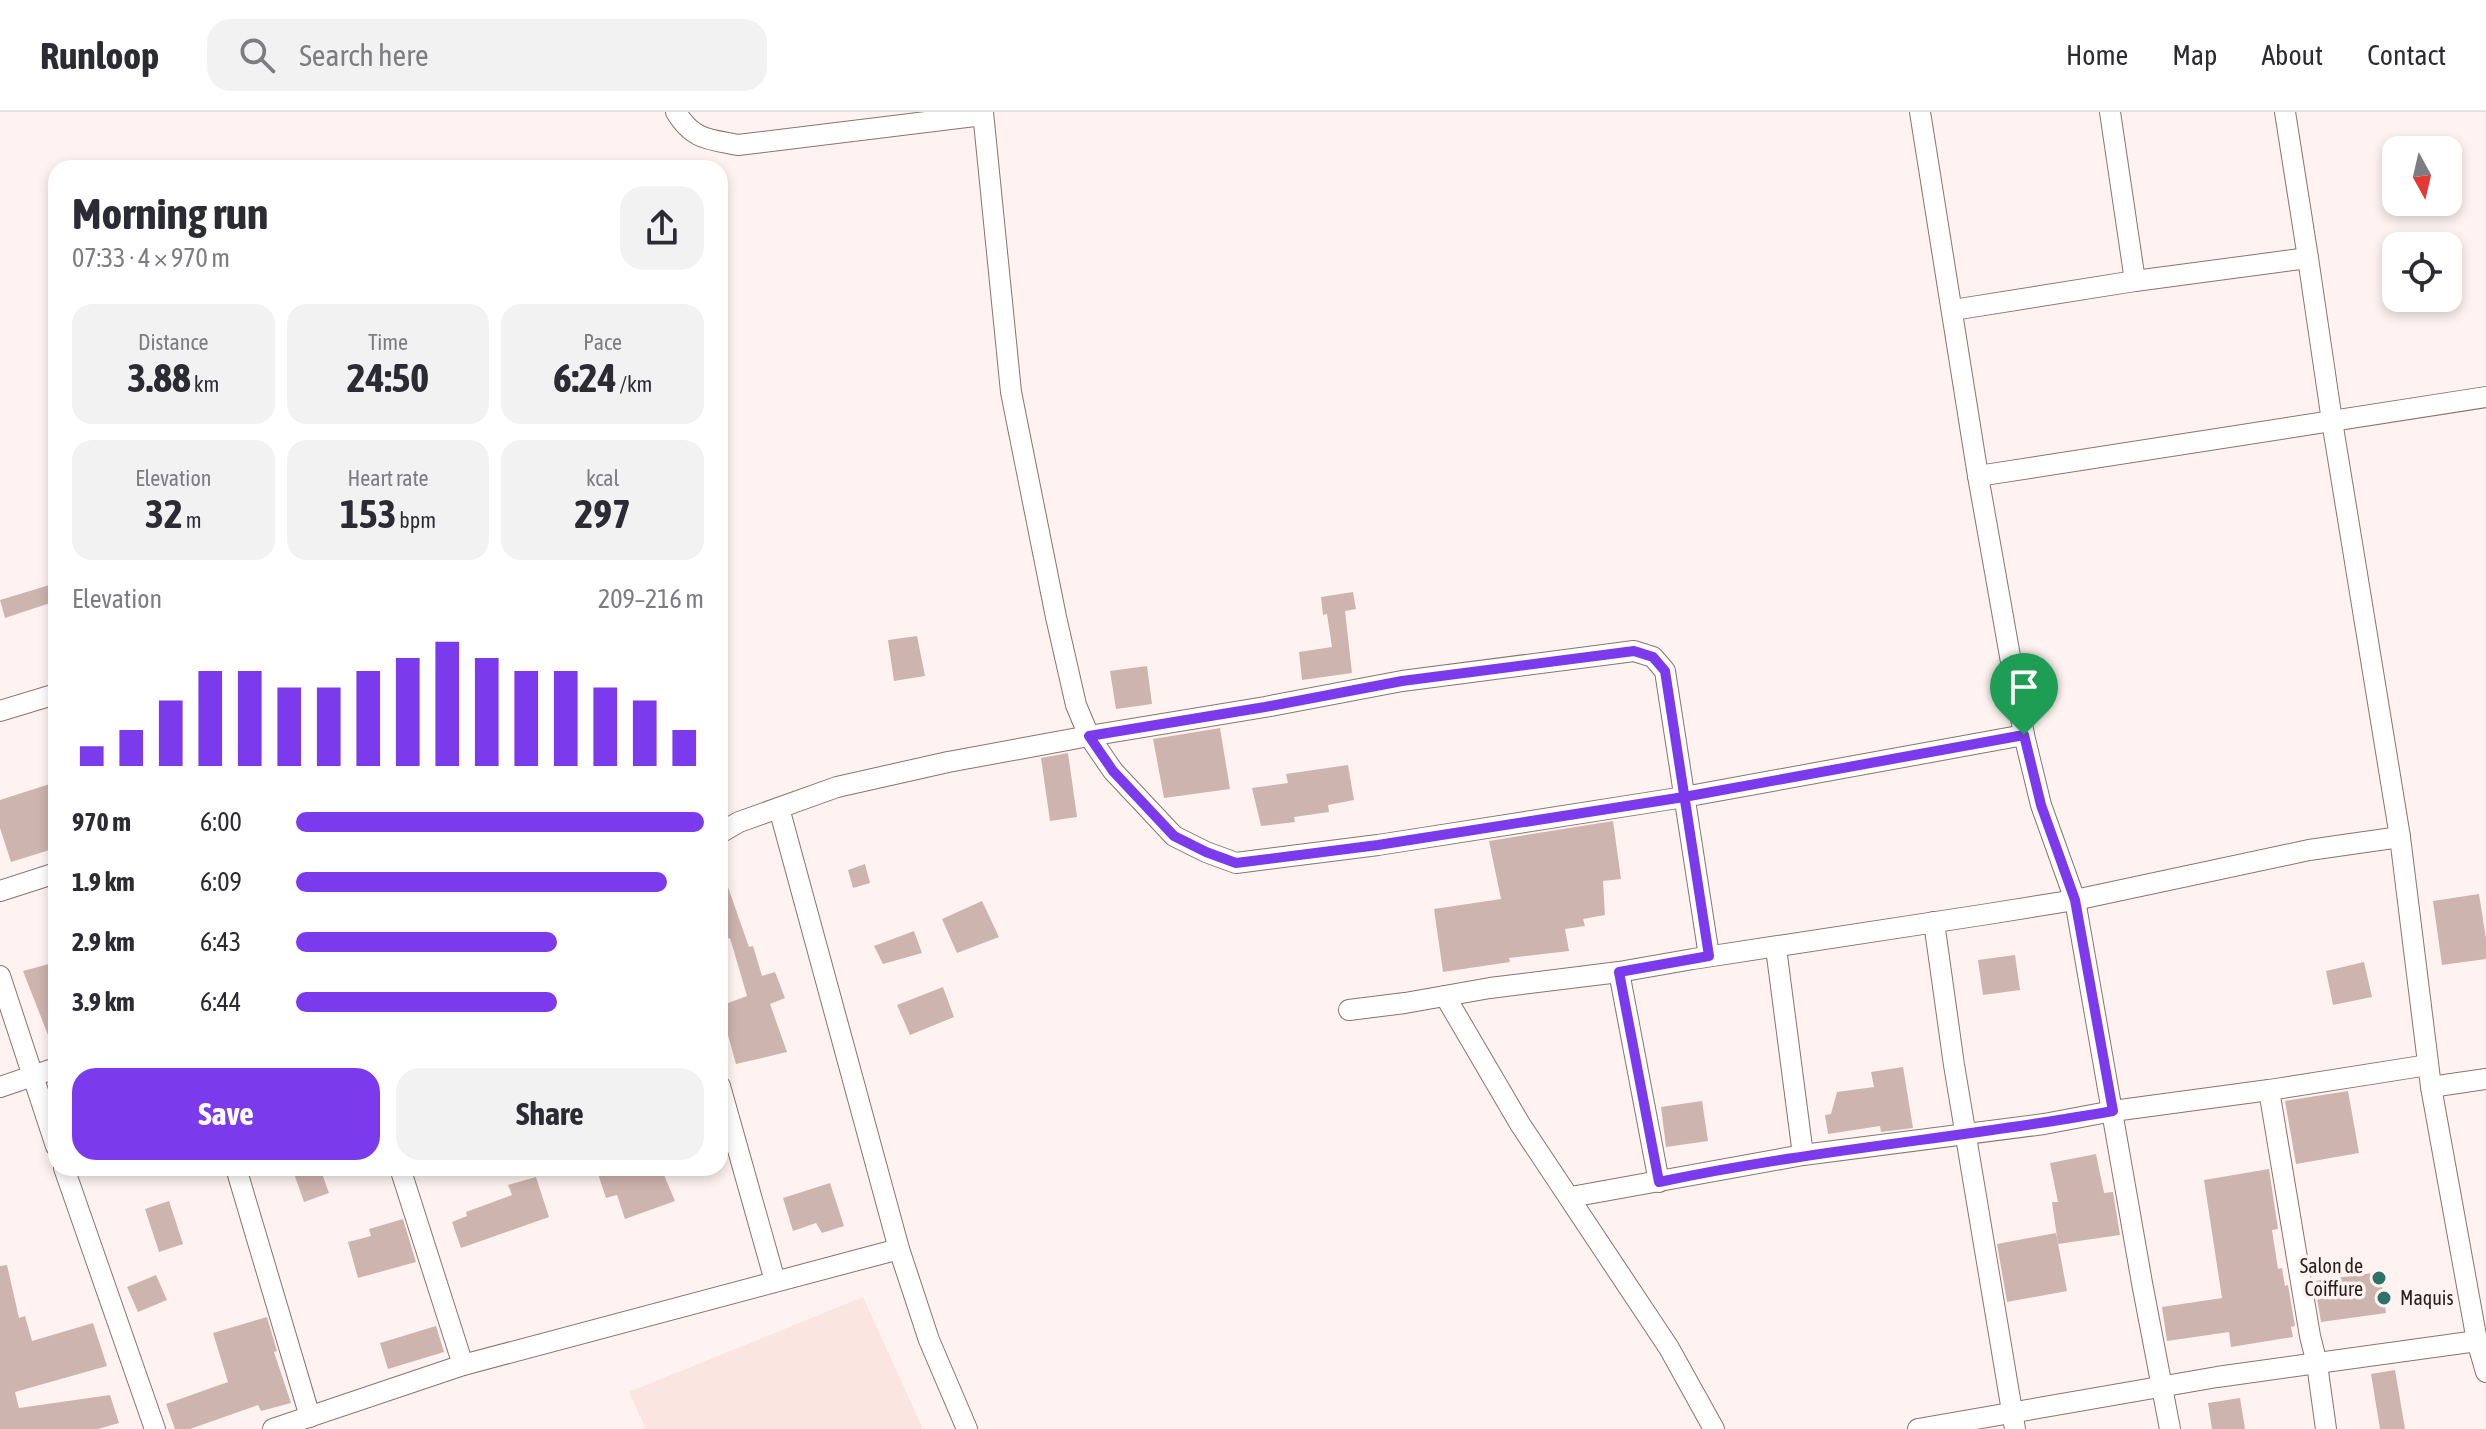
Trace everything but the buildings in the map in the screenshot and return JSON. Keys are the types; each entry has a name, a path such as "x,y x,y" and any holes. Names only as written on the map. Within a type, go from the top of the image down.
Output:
{"street":[{"path":"676,112 684,126 700,138 738,145 983,113 1011,392 1076,705 1089,736 1113,771 1174,836 1206,852 1236,863 1378,845 1684,797 2024,735"},
{"path":"1920,112 1978,476 2024,735 2041,805 2075,900 2170,1429"},
{"path":"2110,112 2135,281"},
{"path":"2285,112 2400,837 2431,1087 2477,1341 2486,1372"},
{"path":"1953,310 2308,258"},
{"path":"1978,476 2486,397"},
{"path":"728,828 837,787 948,762 1402,681 1634,651 1653,657 1665,671 1709,956"},
{"path":"0,711 48,696"},
{"path":"779,808 899,1249 929,1340 967,1429"},
{"path":"1349,1010 1619,972 2075,900 2309,850 2400,837"},
{"path":"0,891 48,876"},
{"path":"1934,922 2014,1421"},
{"path":"1776,948 1803,1155"},
{"path":"1619,972 1659,1182"},
{"path":"0,976 48,1122"},
{"path":"1445,996 1520,1124 1669,1348 1714,1429"},
{"path":"1571,1197 1803,1155 1966,1135 2428,1065"},
{"path":"0,1087 48,1070"},
{"path":"2431,1087 2486,1079"},
{"path":"2269,1090 2326,1429"},
{"path":"728,1114 775,1281"},
{"path":"67,1176 155,1429"},
{"path":"238,1176 310,1417"},
{"path":"403,1176 463,1365"},
{"path":"273,1429 463,1365 899,1249"},
{"path":"1918,1429 2014,1421 2164,1387 2477,1341"}],"shaded area":[{"path":"863,1297 923,1429 646,1429 629,1392"}],"place":[{"name":"Salon de Coiffure","path":"2379,1278"},
{"name":"Maquis","path":"2384,1298"}],"route":[{"path":"2024,735 1684,797 1378,845 1236,863 1174,836 1113,771 1089,736 1402,681 1634,651 1653,657 1665,671 1684,797 1709,956 1619,972 1659,1182 1803,1155 2044,1124 2113,1111 2075,900 2041,805 2024,735"}]}
